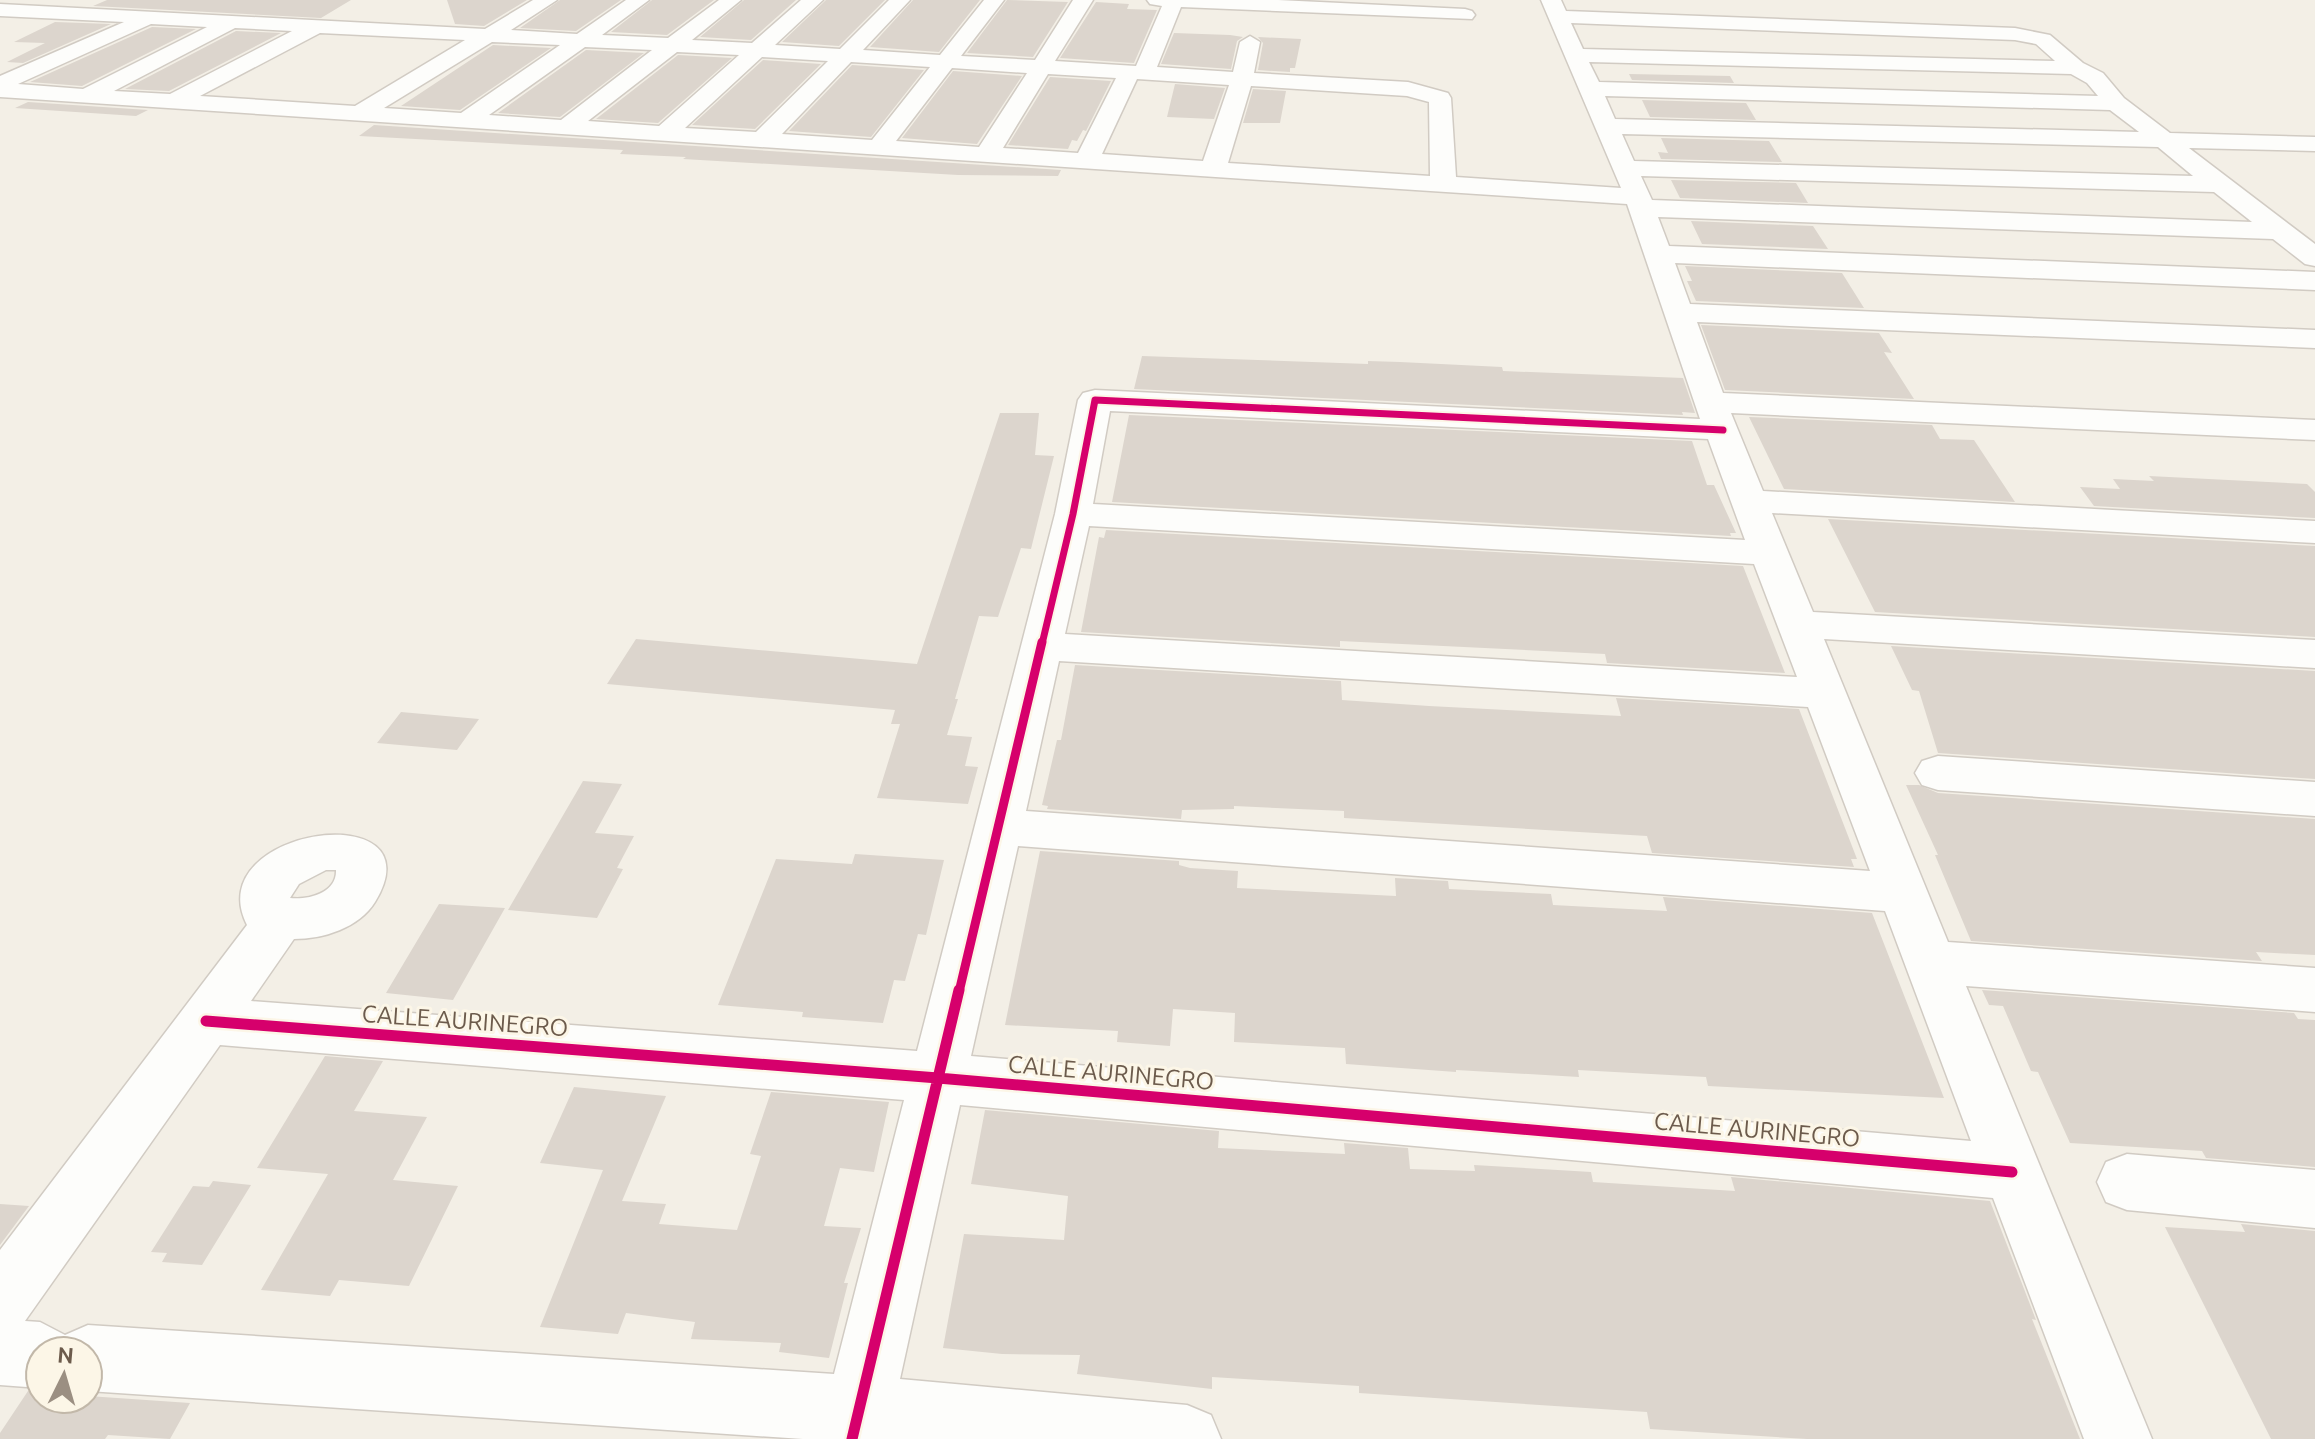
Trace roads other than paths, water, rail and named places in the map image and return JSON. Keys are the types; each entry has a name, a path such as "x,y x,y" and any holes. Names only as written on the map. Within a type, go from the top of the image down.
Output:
{"street":[{"path":"0,8 12,0"},
{"path":"28,32 104,0"},
{"path":"0,87 192,0"},
{"path":"360,113 547,0"},
{"path":"466,120 639,0"},
{"path":"566,127 731,0"},
{"path":"666,132 813,0"},
{"path":"763,139 849,56 900,0"},
{"path":"879,147 994,0"},
{"path":"986,155 1083,0"},
{"path":"1157,0 1465,15"},
{"path":"1086,161 1174,1"},
{"path":"88,95 267,6"},
{"path":"174,101 357,7"},
{"path":"0,8 69,15 673,45 1408,89 1440,98 1443,183"},
{"path":"2118,1439 1716,416 1634,191 1556,9 2015,34 2043,39 2075,68 2095,78 2116,103 2315,258"},
{"path":"1213,169 1242,79 1250,42"},
{"path":"1574,55 2075,68"},
{"path":"0,87 986,155 2283,231"},
{"path":"1591,89 2116,103"},
{"path":"1607,126 2304,144 2315,159"},
{"path":"1634,191 2220,184"},
{"path":"1658,254 2315,281"},
{"path":"1677,312 2315,339"},
{"path":"855,1424 1073,514 1095,400 2315,430"},
{"path":"1751,501 2315,532"},
{"path":"1073,514 1771,553"},
{"path":"1799,624 2315,654"},
{"path":"1041,646 1826,693"},
{"path":"1938,773 2315,799"},
{"path":"998,827 1905,893"},
{"path":"0,1302 280,920"},
{"path":"1932,962 2315,990"},
{"name":"CALLE AURINEGRO","path":"206,1021 938,1078 2012,1172"},
{"path":"2127,1182 2315,1199"},
{"path":"0,1352 24,1354"},
{"path":"104,1359 855,1424 1187,1439"}]}
